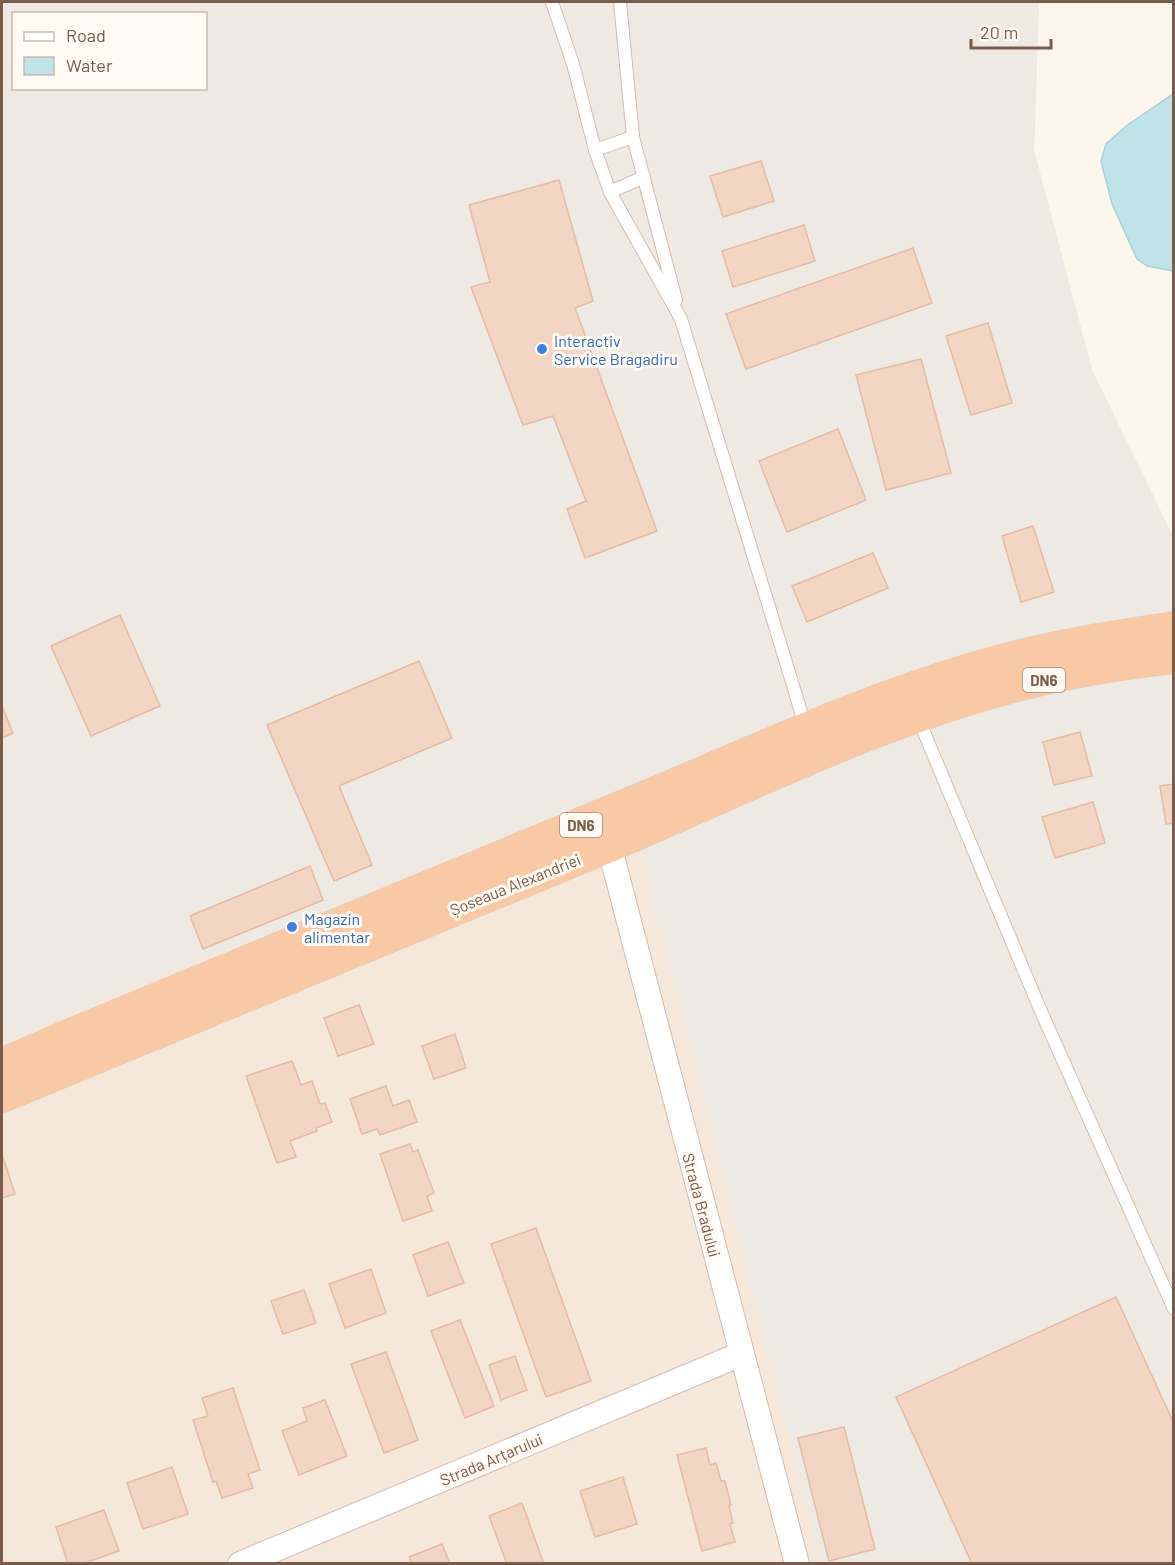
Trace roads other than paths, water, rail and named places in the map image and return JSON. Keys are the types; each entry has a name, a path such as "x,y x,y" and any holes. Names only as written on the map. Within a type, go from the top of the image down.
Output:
{"highway":[{"name":"Șoseaua Alexandriei","path":"2,1065 623,807 806,728 906,691 989,664 1102,639 1173,628"},
{"name":"Șoseaua Alexandriei","path":"2,1096 609,845 811,757 989,693 1075,673 1173,657"}],"street":[{"name":"Strada Bradului","path":"609,845 797,1563"},
{"name":"Strada Arțarului","path":"240,1563 741,1354"}],"lane":[{"path":"552,2 573,64 595,150 610,192 681,319"},
{"path":"620,2 633,137 681,319 806,728"},
{"path":"595,150 633,137"},
{"path":"610,192 644,177"},
{"path":"918,717 1040,1010 1173,1309"}],"water":[{"path":"1173,94 1173,271 1147,266 1137,259 1112,204 1101,161 1106,144 1126,126"}],"place":[{"name":"Interactiv Service Bragadiru","path":"542,349"},
{"name":"Magazin alimentar","path":"292,927"}]}
